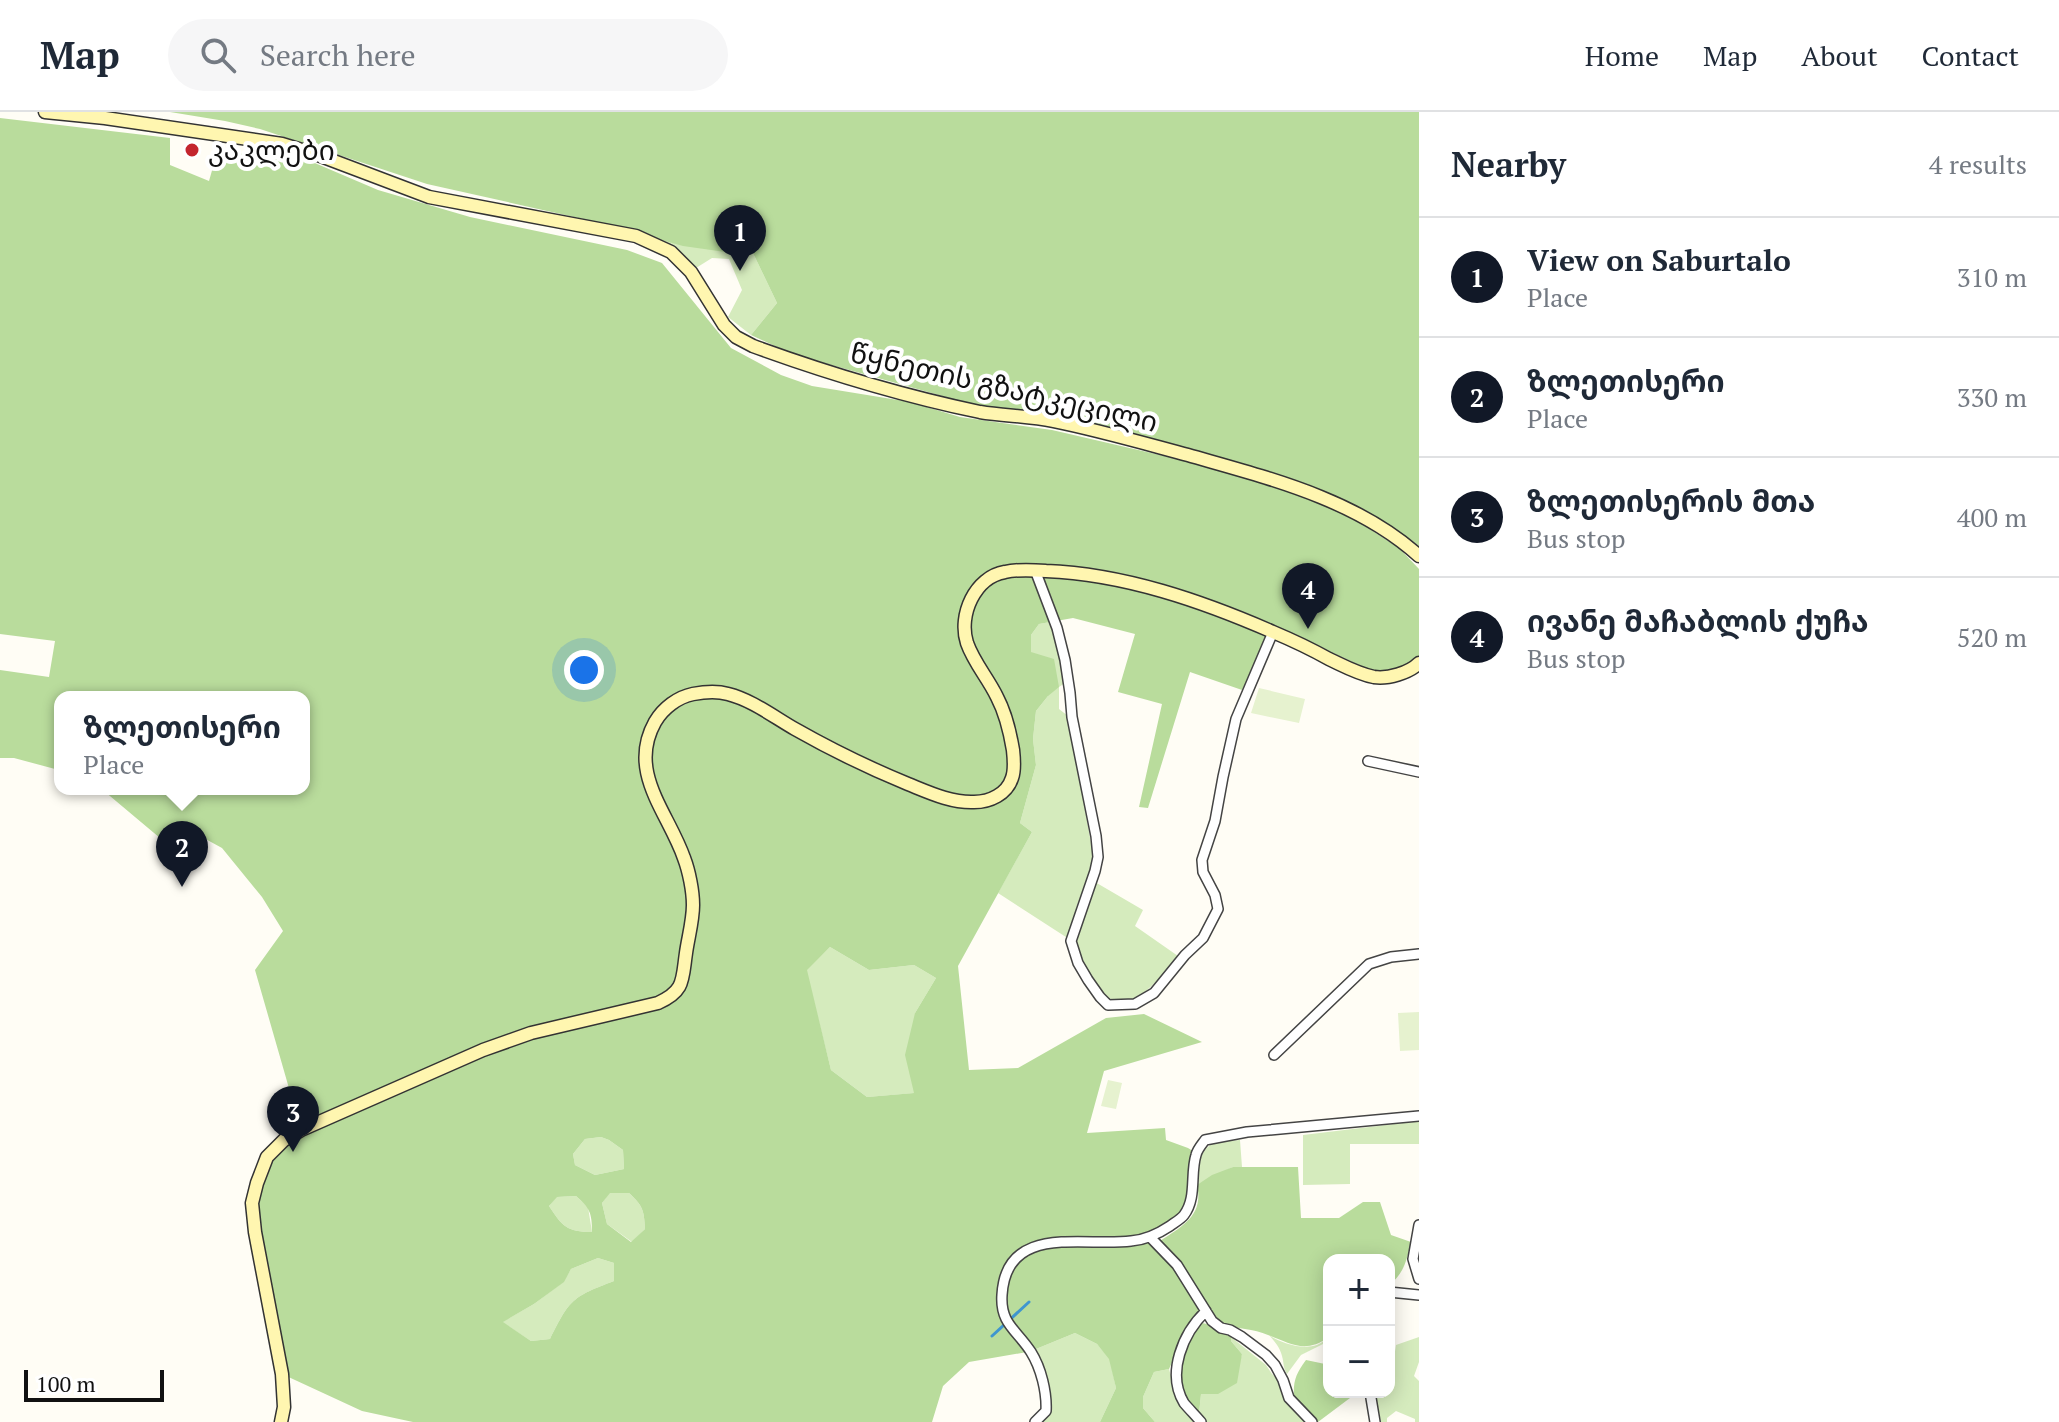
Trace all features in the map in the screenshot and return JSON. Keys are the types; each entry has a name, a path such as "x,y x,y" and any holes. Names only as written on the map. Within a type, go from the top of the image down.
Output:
{"main road":[{"name":"წყნეთის გზატკეცილი","path":"45,112 282,144 429,197 636,236 671,252 691,272 724,325 736,337 753,346 921,398 983,412 1049,420 1099,431 1274,481 1324,498 1360,516 1390,533 1419,556"},
{"path":"286,1420 282,1374 252,1203 267,1157 284,1140 301,1130 483,1050 531,1033 658,1003 674,996 681,982 693,904 684,859 645,769 647,738 658,717 671,703 707,692 728,694 857,763 936,795 976,803 993,798 1006,789 1013,777 1014,759 1009,730 998,698 974,660 966,638 965,619 973,593 989,577 1005,572 1075,572 1117,579 1214,609 1273,632 1361,674 1378,678 1416,666"}],"street":[{"path":"1035,570 1057,628 1065,660 1072,717 1097,846 1095,871 1071,941 1078,963 1108,1005 1135,1004 1154,993 1203,938 1218,909 1215,895 1203,872 1202,860 1215,821 1236,719 1273,632"},
{"path":"1368,761 1419,772"},
{"path":"1274,1055 1369,964 1391,957 1419,954"},
{"path":"1035,1422 1046,1411 1044,1385 1033,1355 1006,1322 1001,1308 1005,1275 1015,1258 1033,1247 1056,1242 1134,1241 1166,1229 1184,1215 1192,1198 1196,1153 1205,1140 1247,1132 1419,1116"},
{"path":"1419,1225 1413,1259 1419,1279"},
{"path":"1150,1237 1177,1265 1212,1321 1242,1337 1275,1365 1289,1398 1312,1422"},
{"path":"1395,1293 1419,1295"},
{"path":"1201,1422 1183,1401 1175,1370 1194,1323 1206,1311"},
{"path":"1371,1398 1375,1422"}],"green space":[{"path":"170,112 1419,112 1419,546 1393,527 1332,497 1173,444 1099,424 1000,410 953,399 792,354 751,335 777,303 753,253 683,246 592,221 427,184 260,129"},
{"path":"0,118 170,138 170,165 209,181 217,153 296,155 378,190 470,217 627,250 662,263 731,348 781,375 812,386 910,402 960,417 1052,430 1216,468 1301,495 1351,517 1399,548 1419,569 1419,659 1407,669 1372,671 1320,647 1198,600 1117,579 1273,632 1242,690 1190,672 1148,808 1139,807 1162,704 1118,692 1135,634 1073,618 1039,624 1031,635 1031,652 1054,659 1059,687 1036,711 1033,739 1036,765 1020,823 1032,832 958,966 969,1070 1018,1068 1106,1018 1144,1014 1202,1042 1104,1071 1087,1133 1165,1128 1166,1140 1196,1153 1184,1215 1150,1237 1056,1242 1015,1258 1001,1308 1027,1352 969,1362 943,1386 932,1422 413,1422 362,1411 282,1374 252,1203 267,1157 301,1130 255,970 283,931 262,897 222,848 200,836 200,856 160,838 109,795 310,795 310,691 54,691 54,769 14,758 0,758 0,670 49,677 55,641 0,634","holes":["830,947 869,970 914,965 936,978 915,1013 905,1055 914,1093 867,1097 831,1070 807,970","601,1137 623,1150 624,1169 595,1175 575,1165 573,1154 585,1139","610,1193 629,1193 642,1209 645,1229 631,1242 607,1224 602,1203","576,1196 589,1211 592,1232 571,1229 549,1206 557,1197","598,1258 614,1263 614,1281 574,1301 550,1339 531,1341 503,1322 564,1282 571,1269"]},
{"path":"650,237 701,248 753,253 777,303 751,335 728,317 742,290 729,259 712,258 696,268"},
{"path":"1050,622 1062,660 1065,683 1059,687 1059,709 1068,716 1093,854 1069,939 998,893 1032,832 1020,823 1036,765 1033,739 1036,711 1048,696 1031,652 1031,635 1039,624"},
{"path":"1259,688 1305,699 1299,723 1251,713"},
{"path":"1095,882 1143,910 1135,926 1178,956 1158,980 1136,998 1112,1000 1101,992 1080,960 1077,942 1080,926"},
{"path":"830,947 869,970 914,965 936,978 915,1013 915,1093 867,1097 831,1070 806,970"},
{"path":"1419,1012 1419,1050 1400,1051 1398,1013"},
{"path":"1108,1080 1122,1083 1116,1109 1101,1106"},
{"path":"1419,1121 1419,1144 1350,1144 1350,1184 1303,1185 1303,1135"},
{"path":"601,1137 623,1150 624,1169 595,1175 575,1165 573,1154 585,1139"},
{"path":"1240,1140 1242,1167 1233,1167 1197,1185 1200,1161 1209,1146 1220,1141"},
{"path":"1233,1167 1298,1167 1301,1218 1339,1218 1363,1202 1380,1202 1391,1235 1411,1242 1401,1271 1395,1280 1395,1254 1323,1254 1323,1340 1313,1345 1298,1346 1257,1331 1222,1325 1182,1264 1160,1241 1190,1219 1197,1204 1197,1185"},
{"path":"609,1193 629,1193 642,1209 645,1229 632,1242 607,1224 602,1203"},
{"path":"576,1196 588,1207 592,1232 566,1226 549,1206 556,1197"},
{"path":"1152,1242 1175,1266 1203,1310 1191,1320 1169,1369 1154,1372 1143,1397 1143,1408 1155,1422 1100,1422 1116,1388 1109,1359 1097,1344 1075,1333 1036,1349 1018,1332 1005,1308 1011,1271 1018,1260 1043,1248"},
{"path":"598,1258 614,1263 614,1281 574,1301 550,1339 531,1341 502,1322 534,1304 563,1282 571,1269"},
{"path":"1201,1323 1231,1337 1242,1354 1237,1383 1218,1394 1201,1394 1199,1414 1182,1390 1180,1370 1184,1349"},
{"path":"1075,1333 1097,1344 1110,1359 1116,1388 1100,1422 1040,1422 1047,1383 1036,1349"},
{"path":"1269,1335 1298,1346 1317,1345 1323,1341 1323,1344 1301,1355 1287,1374 1277,1344"},
{"path":"1231,1337 1284,1384 1306,1422 1206,1422 1199,1414 1201,1394 1238,1368 1242,1354"},
{"path":"1419,1337 1419,1362 1414,1376 1419,1381 1419,1422 1396,1411 1387,1418 1387,1422 1381,1422 1376,1398 1395,1398 1396,1345"},
{"path":"1306,1360 1323,1364 1323,1398 1350,1398 1316,1422 1294,1398 1294,1386"},
{"path":"1169,1369 1178,1401 1196,1422 1155,1422 1143,1408 1143,1397 1154,1372"}],"waterway":[{"path":"992,1336 1029,1302"}],"place":[{"name":"კაკლები","path":"192,150"},
{"name":"View on Saburtalo","path":"740,271"},
{"name":"ივანე მაჩაბლის ქუჩა","path":"1308,629"},
{"name":"ზლეთისერი","path":"182,887"},
{"name":"ზლეთისერის მთა","path":"293,1152"}]}
